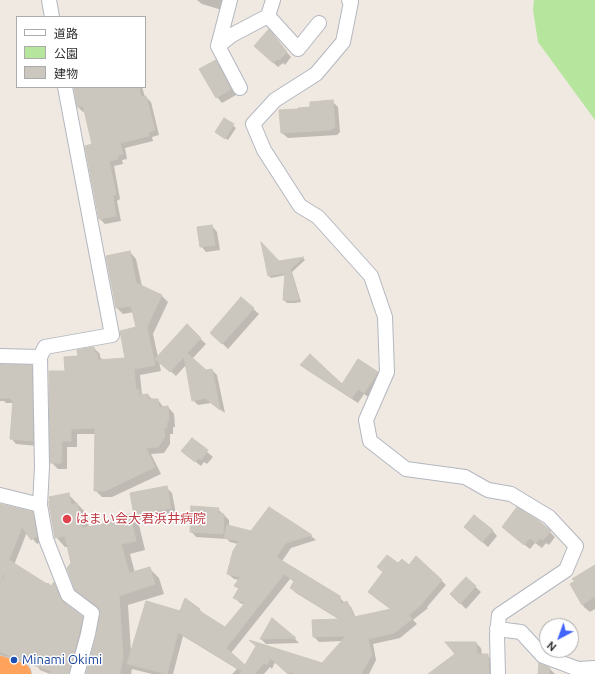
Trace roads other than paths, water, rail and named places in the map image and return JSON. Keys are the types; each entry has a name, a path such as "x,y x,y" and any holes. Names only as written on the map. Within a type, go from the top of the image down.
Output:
{"highway":[{"path":"0,667 20,674"}],"street":[{"path":"49,0 52,16"},
{"path":"230,0 218,46 240,88"},
{"path":"218,46 232,35 268,16 273,0"},
{"path":"349,0 350,2 343,42 316,74 275,100 253,124 264,150 300,206 318,217 371,276 385,317 387,372 366,420 370,441 406,469 465,477 488,490 511,494 550,517 576,546 566,570 499,615 497,629 498,674"},
{"path":"268,16 298,49 319,23"},
{"path":"65,88 112,335 45,347 40,357 42,467 40,505 46,539 68,595 92,613 77,674"},
{"path":"0,356 40,357"},
{"path":"0,495 40,505"},
{"path":"497,629 521,632 543,656 578,669 595,668"}],"place":[{"name":"はまい会大君浜井病院","path":"67,519"},
{"name":"Minami Okimi","path":"14,660"}]}
